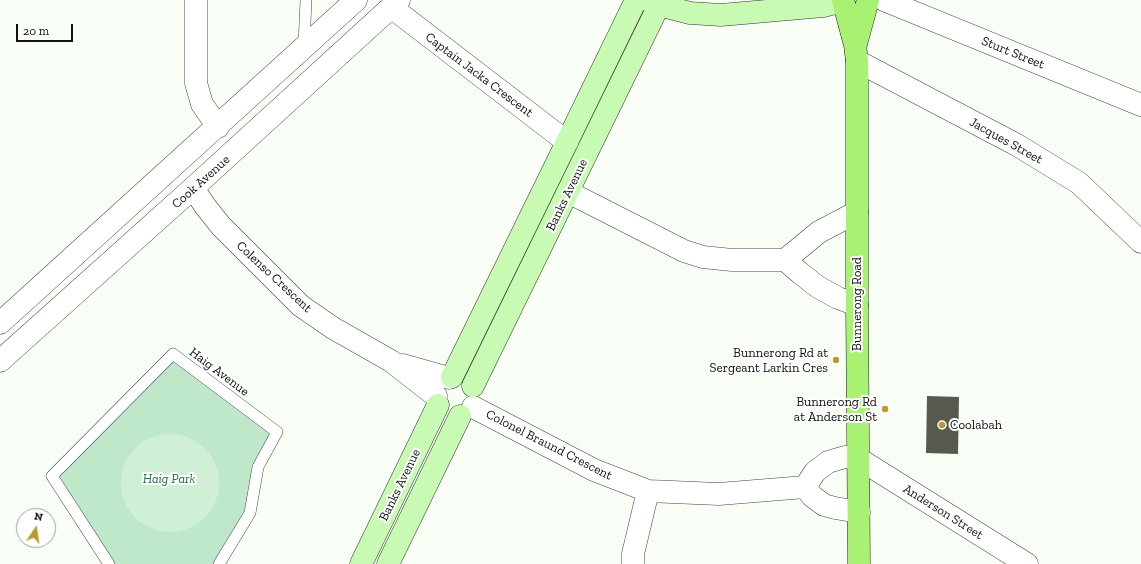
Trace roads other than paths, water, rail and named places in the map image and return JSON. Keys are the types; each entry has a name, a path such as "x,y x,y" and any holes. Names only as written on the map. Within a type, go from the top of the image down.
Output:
{"main road":[{"name":"Bunnerong Road","path":"843,0 856,53"},
{"name":"Bunnerong Road","path":"859,564 856,53 868,0"}],"street":[{"path":"196,0 196,83 202,104 218,127"},
{"path":"0,323 218,127 356,0"},
{"name":"Banks Avenue","path":"450,378 568,142 636,0"},
{"path":"654,2 690,13 721,15 823,6 843,0"},
{"name":"Sturt Street","path":"884,0 1141,106"},
{"name":"Banks Avenue","path":"388,564 469,403 568,192 654,2"},
{"name":"Captain Jacka Crescent","path":"395,4 568,142"},
{"name":"Cook Avenue","path":"0,361 395,4"},
{"name":"Jacques Street","path":"856,53 1017,145 1079,183 1141,242"},
{"name":"Colenso Crescent","path":"193,188 221,226 301,306 333,328 391,361 437,401"},
{"path":"568,192 684,251 703,257 732,260 785,260 819,232 857,212"},
{"path":"785,260 818,287 838,298 857,305"},
{"name":"Colenso Crescent","path":"391,361 450,378"},
{"path":"450,378 464,378 469,403 448,414 442,411 437,401 440,385 444,381 450,378"},
{"name":"Banks Avenue","path":"361,564 437,401"},
{"name":"Colonel Braund Crescent","path":"469,403 594,470 648,491 718,494 805,487"},
{"path":"859,458 844,457 828,462 815,472 805,487 812,496 824,505 859,512"},
{"name":"Anderson Street","path":"859,458 1027,564"},
{"path":"631,560 648,491"}],"lane":[{"path":"304,47 306,0"},
{"name":"Haig Avenue","path":"109,564 52,476 173,354 277,432 258,467 250,513 219,564"}],"place":[{"name":"Bunnerong Rd at Sergeant Larkin Cres","path":"836,360"},
{"name":"Bunnerong Rd at Anderson St","path":"885,409"},
{"name":"Coolabah","path":"942,425"}],"park label":[{"name":"Haig Park","path":"169,479"}]}
